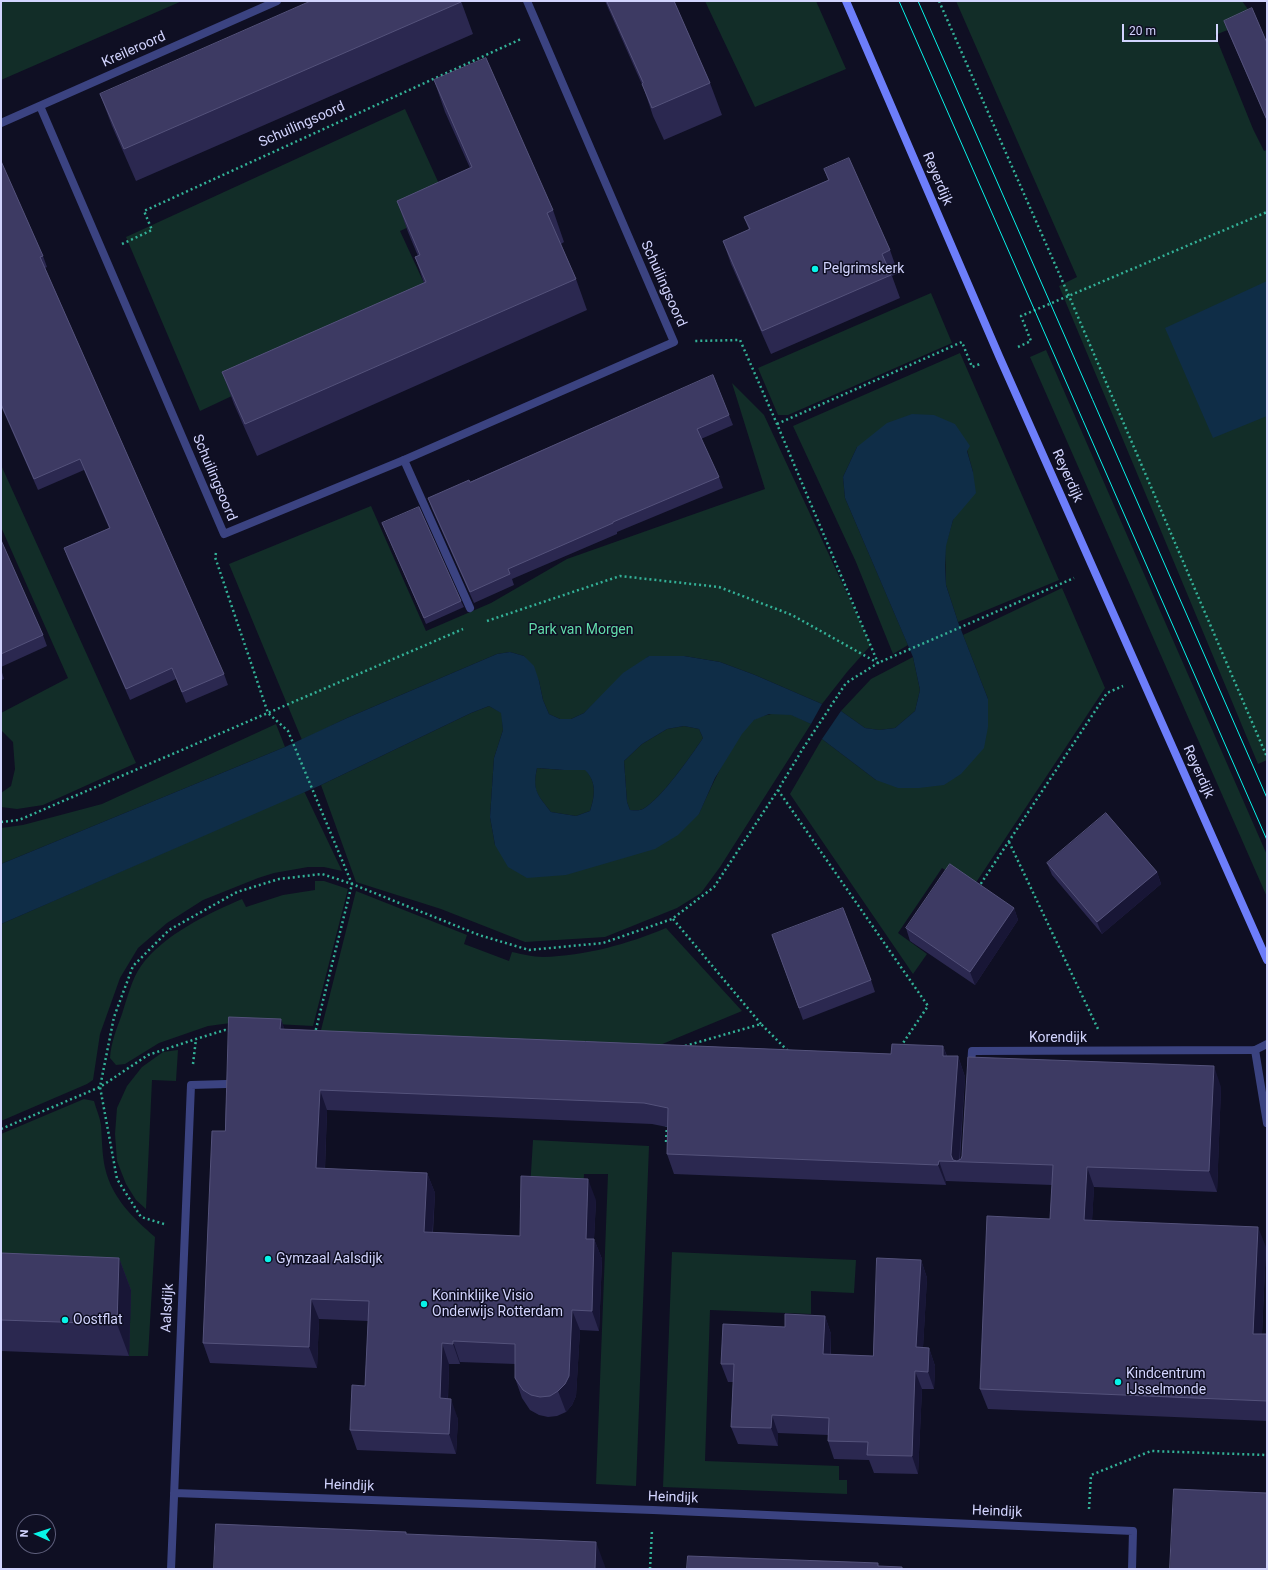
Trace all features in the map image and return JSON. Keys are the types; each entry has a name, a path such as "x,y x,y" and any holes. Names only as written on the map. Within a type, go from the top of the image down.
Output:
{"street":[{"name":"Kreileroord","path":"1,123 277,1"},
{"name":"Schuilingsoord","path":"40,106 224,534 404,460 674,342 527,1"},
{"name":"Reyerdijk","path":"846,1 999,356 1267,960"},
{"path":"404,460 470,608"},
{"name":"Korendijk","path":"971,1074 972,1051 1255,1050 1267,1044"},
{"path":"1255,1050 1267,1123"},
{"name":"Aalsdijk","path":"171,1569 191,1085 228,1084"},
{"name":"Heindijk","path":"174,1493 653,1510 1133,1530 1132,1569"}],"path":[{"path":"939,1 1267,757"},
{"name":"Schuilingsoord","path":"103,254 152,230 144,211 539,31"},
{"path":"777,424 962,342 972,367 999,356 1031,341 1021,316 1267,212"},
{"path":"674,342 740,340 878,663"},
{"path":"224,534 215,557 268,713 288,731 352,884 314,1036"},
{"path":"185,1231 141,1217 117,1179 100,1087 114,1017 133,966 168,930 237,892 279,879 322,874 352,884 479,935 529,950 603,943 672,919 714,887 846,683 878,663 908,652 1094,569"},
{"path":"480,623 620,576 719,587 792,615 878,663"},
{"path":"1,822 19,820 466,628"},
{"path":"976,891 1107,693 1141,677"},
{"path":"1263,748 1267,746"},
{"path":"778,790 928,1006 898,1051"},
{"path":"1009,841 1109,1051"},
{"path":"672,919 761,1024 792,1054"},
{"path":"678,1048 761,1024"},
{"path":"1,1129 100,1087 148,1055 218,1032 226,1030 233,1031"},
{"path":"666,1142 667,1119"},
{"path":"1089,1528 1091,1475 1151,1450 1267,1455"},
{"path":"650,1569 653,1510"}],"green space":[{"path":"1,1 182,1 1,80"},
{"path":"705,1 816,1 846,69 755,107"},
{"path":"956,1 1242,1 1255,19 1215,35 1253,129 1264,151 1267,150 1267,760 1258,764 1059,286 1077,277"},
{"path":"405,109 450,208 400,231 424,283 449,294 200,411 126,237"},
{"path":"931,293 952,343 788,415 778,415 758,368"},
{"path":"1046,350 1267,855 1267,897 1030,357"},
{"path":"960,353 1059,580 958,622 946,585 945,547 953,520 973,472 967,450 857,447 843,477 845,498 908,645 893,654 856,562 793,426"},
{"name":"Park van Morgen","path":"732,383 764,415 871,645 847,672 822,704 755,675 720,662 684,656 649,656 584,713 571,719 560,719 549,714 543,700 539,681 524,656 510,652 497,654 347,718 302,740 229,564 371,506 426,631 491,603 567,559 765,489"},
{"path":"1,465 136,763 43,805 17,809 1,807 1,793 11,786 15,769 13,742 1,730 1,713 68,678 1,527"},
{"path":"1062,588 1105,688 973,887 942,868 898,933 927,954 913,974 790,794 822,739 876,780 988,699 963,635"},
{"path":"913,657 920,690 915,711 895,728 879,730 865,728 841,711 871,679"},
{"path":"489,706 502,713 503,730 494,758 490,817 495,845 699,814 732,748 740,735 755,719 768,715 788,714 811,724 720,867 701,893 677,908 605,937 525,942 441,909 356,882 321,785 471,713"},
{"path":"276,724 285,747 1,864 1,828 23,825 102,804"},
{"path":"684,726 699,729 703,738 667,787 650,804 643,809 630,810 627,802 624,761 642,744 667,729"},
{"path":"537,768 564,770 585,769 592,779 594,789 590,811 576,816 551,812 537,792 535,782"},
{"path":"304,791 342,871 324,867 308,867 274,873 203,900 167,923 138,948 120,978 100,1034 93,1080 87,1084 1,1121 1,924"},
{"path":"315,881 324,881 348,889 313,1026 238,1022 208,1026 159,1043 125,1064 116,1065 110,1058 114,1035 132,983 141,966 161,944 201,918 242,899 246,907 283,895 315,890"},
{"path":"356,891 467,935 464,944 509,961 512,952 539,957 590,952 637,939 666,928 742,1011 631,1057 316,1050"},
{"path":"178,1050 176,1081 152,1080 146,1209 136,1200 126,1184 117,1161 115,1134 117,1108 127,1086 142,1067 163,1052"},
{"path":"84,1099 94,1101 99,1116 105,1168 113,1189 124,1207 131,1215 155,1237 148,1356 129,1356 131,1290 1,1285 1,1134"},
{"path":"533,1140 649,1146 636,1486 596,1484 608,1174 584,1174 583,1191 530,1189"},
{"path":"672,1252 856,1260 854,1293 811,1291 811,1314 710,1310 705,1461 839,1466 839,1480 847,1480 847,1494 663,1487"}],"water":[{"path":"1267,281 1267,416 1213,438 1165,328"},
{"path":"912,414 934,415 955,424 970,446 967,451 973,472 976,493 953,520 946,546 946,585 958,622 988,699 988,727 984,748 961,774 944,785 919,788 898,788 876,780 822,739 841,711 865,728 879,730 895,728 915,711 920,690 913,657 845,498 843,477 857,447 887,423"},
{"path":"510,652 524,656 534,666 543,700 549,714 560,719 571,719 584,713 623,673 649,656 684,656 720,662 755,675 822,704 811,724 791,715 769,714 754,720 742,734 715,778 699,814 678,835 655,849 566,875 527,878 508,867 495,845 490,817 494,758 503,730 501,713 489,706 471,713 321,785 1,924 1,864 285,747 347,718 497,654","holes":["684,726 699,729 703,738 667,787 650,804 643,809 630,810 627,802 624,761 642,744 667,729","537,768 585,770 592,779 594,789 590,811 576,816 551,812 537,792 535,782"]}],"building":[{"path":"311,1 461,2 124,149 100,94"},
{"path":"607,1 674,1 710,83 652,108 642,84 643,83"},
{"path":"1252,8 1267,43 1267,120 1224,21"},
{"path":"486,58 553,210 547,213 576,279 245,424 222,372 426,282 415,257 420,255 397,201 472,167 434,80"},
{"name":"Pelgrimskerk","path":"849,158 890,250 882,254 891,275 762,331 723,241 750,229 744,217 829,180 824,169"},
{"path":"1,161 43,256 40,257 224,674 182,692 172,668 126,689 64,548 110,528 80,459 34,479 1,404"},
{"path":"713,375 729,415 697,429 719,477 508,569 510,574 470,592 428,498 469,480 470,482"},
{"path":"419,507 461,601 424,618 382,523"},
{"path":"1,540 43,635 1,654"},
{"path":"1106,813 1157,872 1097,922 1047,863"},
{"path":"950,864 1014,908 970,972 906,928"},
{"path":"843,908 871,980 799,1008 772,935"},
{"path":"229,1017 281,1019 280,1029 891,1054 892,1044 943,1046 943,1056 958,1056 951,1155 953,1160 957,1161 961,1159 962,1156 968,1057 1214,1066 1209,1171 1087,1167 1084,1220 1258,1227 1253,1334 1267,1334 1267,1401 980,1389 987,1216 1050,1219 1053,1165 939,1161 938,1165 667,1154 668,1108 644,1103 320,1090 316,1168 427,1173 424,1232 520,1236 521,1176 588,1179 586,1239 594,1239 592,1311 572,1310 569,1376 565,1384 558,1391 550,1396 540,1397 531,1395 523,1390 515,1378 515,1344 453,1341 453,1344 442,1343 440,1398 451,1399 449,1434 350,1430 352,1385 365,1386 369,1301 311,1299 309,1347 203,1343 212,1131 225,1131"},
{"path":"1,1253 119,1258 117,1324 1,1320"},
{"path":"877,1258 921,1260 916,1347 929,1348 928,1372 915,1371 912,1456 867,1455 868,1442 828,1441 829,1418 772,1415 771,1428 731,1427 734,1364 721,1364 723,1324 785,1327 785,1314 825,1316 823,1354 873,1356"},
{"path":"1174,1489 1267,1493 1267,1569 1170,1569"},
{"path":"216,1524 596,1542 595,1569 214,1569"},
{"path":"688,1556 878,1563 878,1566 902,1567 902,1569 687,1569"}],"tram line":[{"path":"899,1 1267,840"},
{"path":"918,1 1267,798"}],"place":[{"name":"Pelgrimskerk","path":"815,269"},
{"name":"Gymzaal Aalsdijk","path":"268,1259"},
{"name":"Koninklijke Visio Onderwijs Rotterdam","path":"424,1304"},
{"name":"Oostflat","path":"65,1320"},
{"name":"Kindcentrum IJsselmonde","path":"1118,1382"}]}
